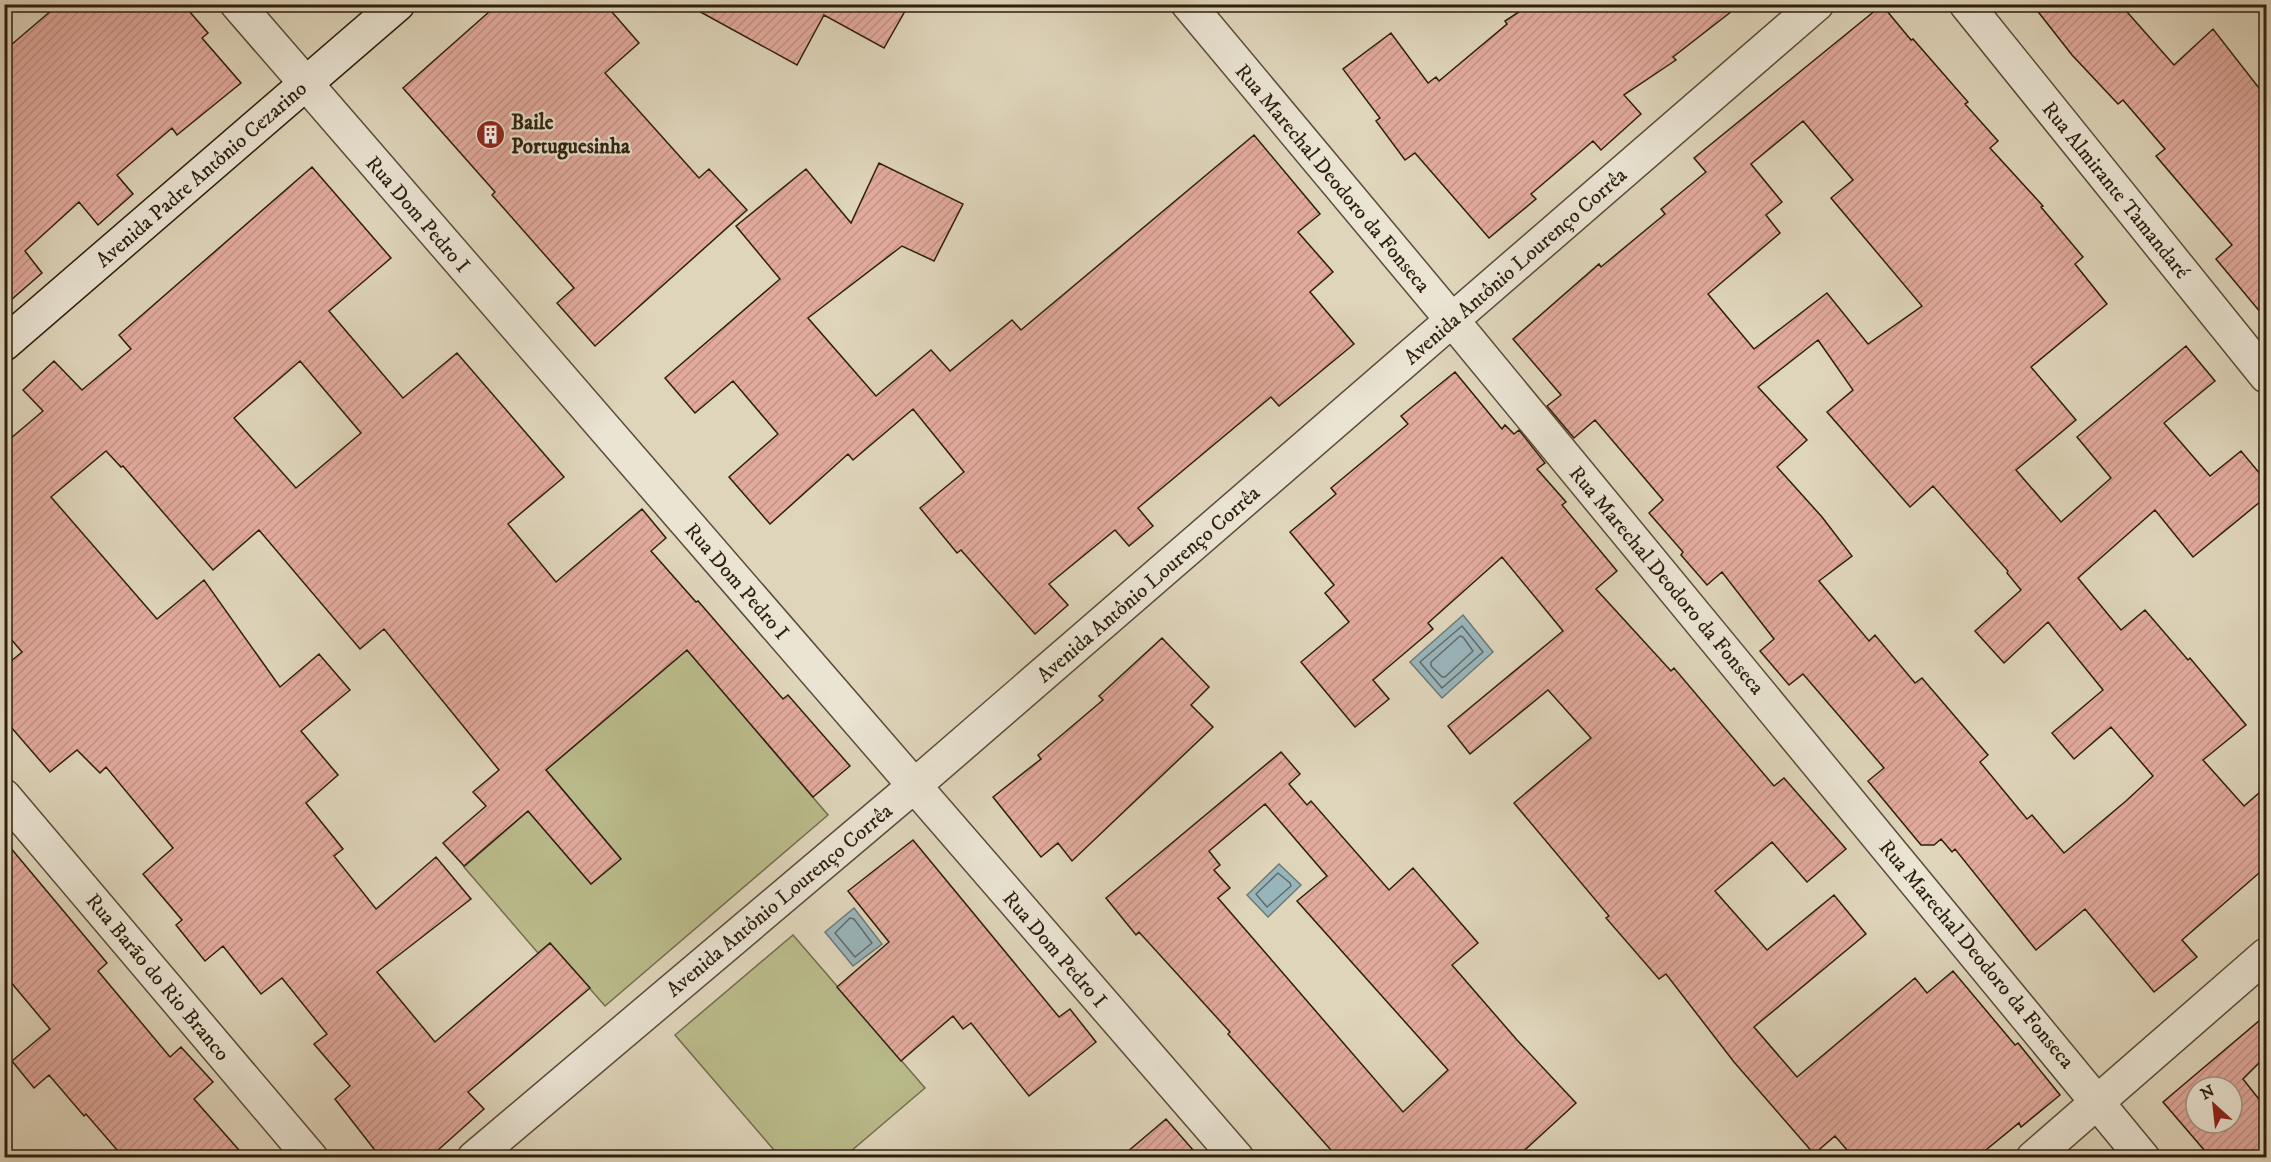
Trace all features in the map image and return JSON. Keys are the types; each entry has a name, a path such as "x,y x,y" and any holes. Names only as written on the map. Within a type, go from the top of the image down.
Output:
{"street":[{"name":"Rua Dom Pedro I","path":"237,4 1237,1158"},
{"name":"Avenida Padre Antônio Cezarino","path":"4,344 398,4"},
{"name":"Rua Marechal Deodoro da Fonseca","path":"1188,4 2144,1158"},
{"name":"Avenida Antônio Lourenço Corrêa","path":"474,1158 914,786 1817,4"},
{"name":"Rua Almirante Tamandaré","path":"1966,4 2266,376"},
{"name":"Rua Barão do Rio Branco","path":"4,796 311,1158"},
{"path":"2033,1158 2266,955"}],"green space":[{"path":"687,650 828,815 605,1006 550,943 538,953 464,867 528,811 591,884 621,859 546,770"},
{"path":"793,935 925,1088 844,1157 780,1157 675,1035"}],"water":[{"path":"1463,615 1493,652 1442,698 1410,662"},
{"path":"1279,864 1301,885 1268,917 1247,895"},
{"path":"854,908 882,944 853,966 825,932"}],"building":[{"path":"59,4 183,4 208,33 202,38 241,83 177,135 172,128 117,175 133,194 98,225 79,202 25,251 42,273 4,306 4,51"},
{"path":"498,4 605,4 639,43 605,73 699,178 709,169 747,210 595,346 557,303 574,288 492,195 495,192 403,88"},
{"path":"686,4 909,4 884,48 824,15 797,65"},
{"path":"1531,4 1741,4 1673,57 1676,60 1624,95 1641,114 1601,150 1593,141 1531,194 1536,199 1489,238 1415,153 1405,160 1376,121 1380,118 1343,69 1391,33 1428,83 1436,77 1439,81 1507,24 1505,21"},
{"path":"2032,4 2120,4 2174,65 2213,29 2266,97 2266,319 2216,259 2232,245 2156,156 2165,149 2123,100 2118,104 2072,55"},
{"path":"1882,5 1968,102 1965,104 1998,141 1990,148 2043,206 2041,207 2083,257 2075,264 2107,304 2031,367 2076,420 2016,470 2061,522 2111,478 2077,437 2186,346 2215,381 2164,423 2210,476 2241,451 2266,481 2266,497 2193,557 2155,510 2078,578 2121,630 2145,610 2188,660 2190,658 2246,725 2203,760 2244,806 2266,787 2266,867 2182,940 2197,957 2154,992 2085,909 2036,950 1955,849 1952,852 1941,839 1934,845 1921,845 1868,781 1884,768 1803,674 1789,685 1760,651 1774,639 1722,572 1707,585 1681,555 1683,552 1649,513 1663,500 1595,420 1574,438 1547,406 1561,395 1513,339 1599,264 1601,267 1665,214 1661,209 1706,172 1694,158","holes":["1803,121 1853,180 1831,198 1922,306 1868,344 1827,293 1754,349 1708,294 1780,233 1766,215 1782,202 1751,164","1818,340 1853,390 1827,412 1910,507 1933,486 2008,571 2007,573 2021,590 1975,631 2004,663 2048,622 2103,690 2052,733 2074,759 2111,727 2153,776 2064,853 2032,815 2027,819 1980,762 1988,755 1922,678 1915,683 1875,635 1869,641 1819,581 1852,556 1822,517 1777,467 1807,440 1758,387"]},
{"path":"1254,135 1320,214 1298,232 1333,272 1310,292 1354,344 1279,406 1271,397 1138,508 1153,526 1129,546 1115,530 1049,584 1068,605 1035,634 961,550 957,553 920,508 964,472 913,409 853,460 848,454 770,524 729,477 778,434 733,381 695,413 665,378 780,279 736,226 806,169 851,223 879,163 963,204 934,261 902,246 808,318 876,396 931,350 950,371 1012,320 1021,330"},
{"path":"312,167 391,258 329,311 403,398 457,353 564,477 508,524 556,582 642,509 666,538 651,551 783,699 788,695 850,766 813,797 687,650 546,770 621,859 591,884 528,811 464,866 443,843 486,806 473,792 499,770 384,629 360,649 259,530 213,570 123,466 121,467 106,451 51,497 157,619 204,580 280,687 319,654 350,690 301,731 338,775 306,803 343,849 334,856 376,909 436,857 471,899 377,972 435,1042 550,943 590,988 468,1092 484,1109 429,1158 381,1158 335,1099 350,1086 314,1044 327,1034 282,978 261,994 223,946 205,961 176,925 182,920 143,874 173,848 106,767 100,773 77,750 50,772 4,719 4,667 22,652 4,631 4,444 43,411 23,390 54,361 82,390 131,349 119,335","holes":["300,361 361,433 296,488 234,418"]},
{"path":"1455,372 1502,429 1505,425 1514,434 1519,430 1545,463 1537,469 1566,502 1562,505 1617,571 1596,589 1671,671 1674,668 1774,786 1784,778 1846,849 1807,882 1772,842 1715,891 1767,950 1834,895 1866,934 1754,1027 1797,1077 1915,978 1927,993 1953,971 2015,1045 2018,1043 2060,1095 2021,1127 2019,1123 1976,1158 1854,1158 1835,1136 1814,1154 1734,1062 1666,974 1659,979 1606,918 1609,916 1514,803 1591,738 1548,690 1470,754 1448,726 1563,631 1502,557 1428,623 1433,629 1373,680 1389,699 1355,727 1301,662 1349,622 1325,593 1334,585 1290,532 1336,494 1331,488 1408,424 1401,416"},
{"path":"1162,638 1209,687 1191,705 1213,727 1072,861 1058,843 1041,857 993,797 1041,759 1038,755 1103,700 1099,696"},
{"path":"1281,752 1300,774 1289,784 1307,805 1311,801 1389,890 1413,868 1478,943 1452,965 1576,1103 1516,1158 1338,1158 1228,1034 1230,1032 1139,932 1136,935 1106,898","holes":["1265,804 1327,876 1297,901 1448,1070 1403,1112 1218,898 1230,888 1214,870 1220,865 1209,851"]},
{"path":"4,840 107,963 98,971 170,1057 181,1047 213,1082 194,1099 246,1158 124,1158 49,1075 34,1088 12,1061 50,1029 4,974"},
{"path":"913,840 1059,1017 1070,1009 1096,1042 1029,1096 971,1023 963,1029 953,1016 901,1061 837,987 889,942 848,891"},
{"path":"2266,1015 2266,1056 2244,1078 2244,1075 2195,1075"},
{"path":"2244,1080 2266,1108 2266,1158 2211,1158 2191,1135 2244,1135"},
{"path":"2184,1084 2184,1126 2163,1102"},
{"path":"1166,1119 1200,1158 1120,1158"}],"place":[{"name":"Baile Portuguesinha","path":"490,134"}]}
